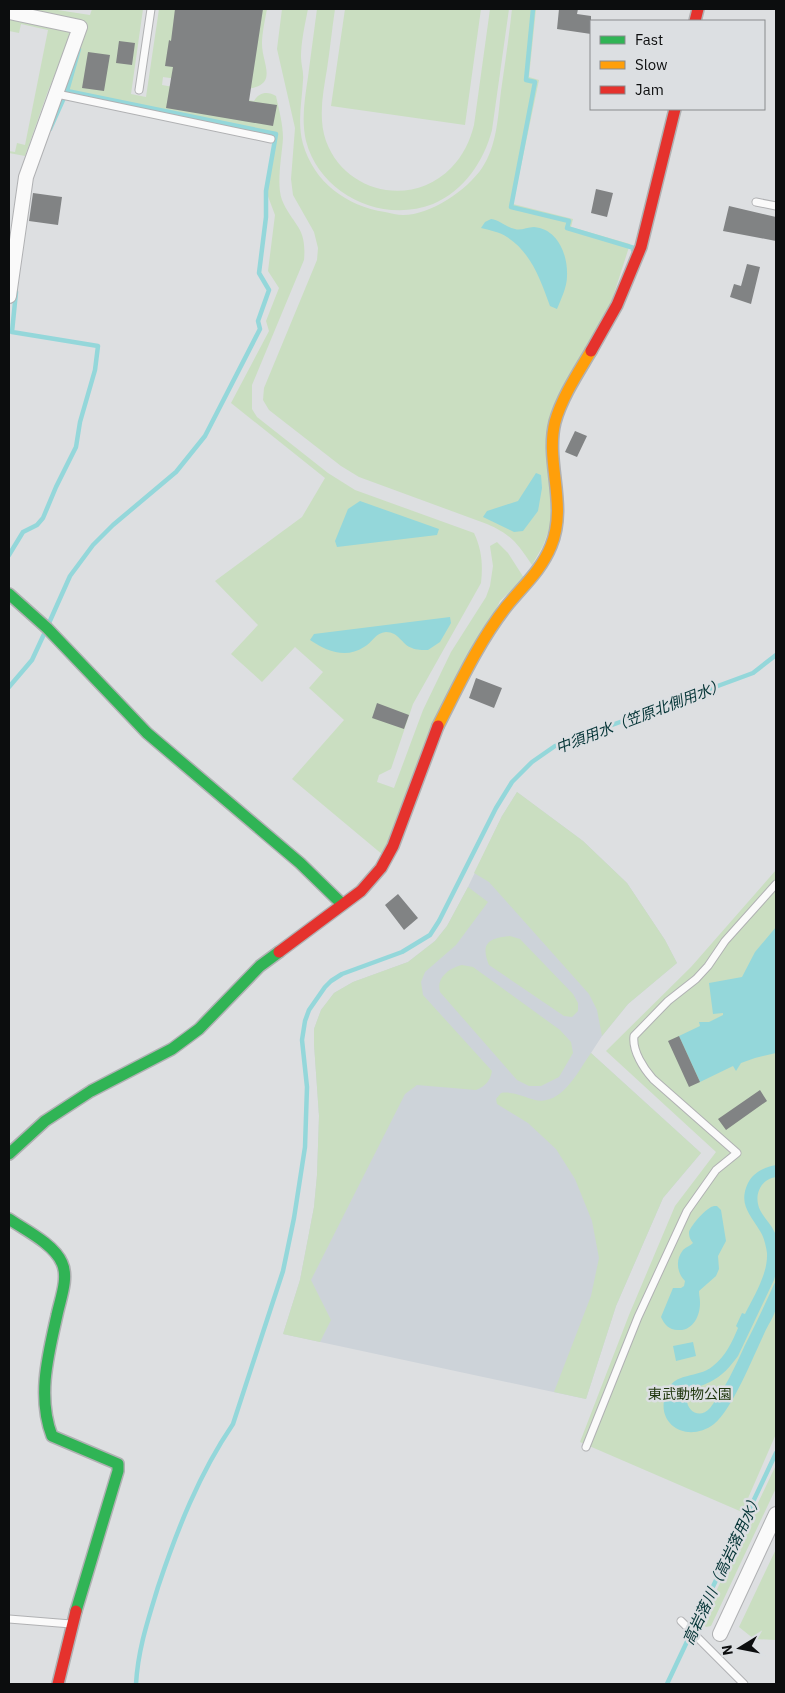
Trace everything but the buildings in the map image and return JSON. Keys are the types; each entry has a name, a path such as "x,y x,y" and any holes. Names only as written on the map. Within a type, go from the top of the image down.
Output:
{"street":[{"path":"9,12 80,27 26,177 9,296"},
{"path":"9,1154 45,1121 91,1091 172,1049 199,1029 260,966 361,891 381,868 393,846 438,726 475,652 506,606 535,574 545,560 552,545 557,527 558,503 553,455 556,423 564,399 617,305 641,247 675,110"},
{"path":"9,594 47,628 147,733 300,864 342,904"},
{"path":"9,1219 51,1249 61,1261 63,1267 63,1288 46,1378 45,1414 47,1429 52,1436 118,1464 118,1471 72,1624 58,1684"},
{"path":"720,1634 776,1514"}],"lane":[{"path":"140,90 151,9"},
{"path":"57,94 271,140"},
{"path":"756,202 776,206"},
{"path":"586,1447 638,1317 687,1211 716,1170 737,1153 645,1070 633,1043 634,1036 668,1001 696,979 708,966 725,941 776,884"},
{"path":"9,1619 72,1624"},
{"path":"681,1621 744,1684"}],"shaded area":[{"path":"517,792 583,841 627,883 665,940 677,963 628,1004 591,1053 701,1153 663,1198 616,1306 586,1399 283,1334 300,1280 314,1207 319,1116 314,1029 321,1010 334,993 353,982 408,962 435,941 447,926 502,816"}],"green space":[{"path":"18,9 51,9 90,15 92,9 143,9 131,94 146,97 159,9 267,9 262,44 267,73 266,79 262,84 245,89 163,77 162,85 254,101 264,93 276,96 283,133 279,178 280,193 286,209 301,233 304,260 252,385 252,409 257,417 328,473 355,490 474,533 479,545 481,558 481,583 413,704 391,769 379,775 377,782 394,788 423,710 451,652 486,597 493,566 490,546 497,542 508,553 524,578 500,601 383,855 292,779 344,720 309,688 323,672 295,647 262,682 231,654 258,625 215,581 302,517 325,478 231,403 269,331 266,321 279,288 268,271 275,215 266,191 276,134 67,91 86,25"},
{"path":"282,9 308,9 301,51 303,77 300,128 308,158 315,170 323,181 345,198 371,209 403,215 425,211 447,200 467,185 482,168 491,150 496,131 512,9 536,9 529,77 539,80 513,204 573,219 571,227 630,244 611,303 562,390 550,527 543,546 532,565 513,540 495,528 359,477 341,466 269,410 263,400 264,388 317,260 318,248 314,232 293,195 291,179 295,128 277,49"},
{"path":"317,9 335,9 322,105 322,123 326,141 335,159 348,173 364,183 381,189 399,191 418,188 435,180 451,168 462,153 474,125 490,9 509,9 492,130 478,164 454,191 433,204 413,209 393,210 374,207 355,200 324,176 313,160 306,141 304,125 305,101"},
{"path":"345,9 481,9 465,125 331,106"},
{"path":"9,17 68,29 70,38 48,91 25,156 9,153 9,151 15,152 17,143 25,145 48,30 21,24 19,33 9,31"},
{"path":"517,792 583,841 627,883 665,940 677,963 628,1004 602,1036 597,1010 589,994 489,882 474,873 502,816"},
{"name":"東武動物公園","path":"776,870 776,1434 742,1512 580,1442 629,1315 675,1206 716,1152 606,1051 691,967"},
{"path":"468,887 488,902 456,945 425,972 421,982 423,995 492,1071 490,1078 485,1085 476,1090 417,1085 405,1094 311,1280 331,1320 320,1342 283,1334 300,1280 314,1207 319,1116 314,1029 321,1010 334,993 353,982 408,962 435,941 447,926"},
{"path":"510,936 520,939 573,994 578,1003 578,1011 572,1017 564,1016 489,965 486,958 488,943 497,938"},
{"path":"462,965 473,967 560,1030 571,1042 573,1053 559,1077 541,1086 529,1086 517,1080 440,992 440,982 445,974"},
{"path":"591,1053 701,1153 663,1198 616,1306 586,1399 554,1392 591,1296 599,1258 592,1221 575,1179 556,1149 528,1123 497,1104 496,1099 501,1093 514,1094 535,1100 553,1098 561,1093 575,1077"},
{"path":"776,1465 776,1488 711,1626 706,1627 701,1623"},
{"path":"776,1549 776,1640 754,1639 739,1627"}],"water":[{"path":"491,219 511,228 534,227 542,229 560,244 566,260 567,276 564,293 557,309 550,306 534,268 523,251 504,235 481,228 485,222"},
{"path":"536,473 541,475 542,488 538,511 523,531 514,532 483,517 487,511 518,501"},
{"path":"360,501 439,529 437,535 337,547 335,541 348,509"},
{"path":"450,617 451,623 440,642 428,650 412,648 394,634 386,632 379,634 364,647 350,653 329,650 310,640 314,634"},
{"path":"776,927 776,1053 741,1063 736,1071 733,1066 700,1082 679,1036 700,1026 699,1022 709,1022 723,1015 723,1013 713,1014 709,983 742,977 755,952"},
{"path":"776,1165 776,1177 762,1184 757,1199 760,1210 775,1233 777,1263 774,1280 738,1356 726,1371 718,1377 690,1392 687,1402 691,1410 700,1414 705,1412 720,1393 776,1280 777,1300 774,1314 742,1382 721,1417 704,1430 684,1431 676,1428 669,1422 665,1414 666,1393 675,1381 707,1370 722,1358 738,1328 736,1326 742,1313 745,1314 756,1292 763,1277 767,1253 763,1236 746,1208 745,1190 750,1179 757,1173"},
{"path":"714,1206 721,1210 726,1241 718,1256 719,1269 716,1276 699,1291 700,1308 695,1322 683,1330 669,1328 661,1317 673,1288 684,1286 685,1281 678,1266 680,1254 693,1243 689,1232 693,1225 704,1213"},
{"path":"693,1342 696,1356 676,1361 673,1346"}],"waterway":[{"path":"533,9 526,80 535,82 511,207 569,221 567,228 634,248 633,250"},
{"path":"50,129 67,91 79,49"},
{"path":"49,623 70,576 93,545 113,525 176,472 205,436 260,329 258,321 269,290 259,273 266,217 266,191 276,134 67,91"},
{"path":"9,555 23,532 37,525 43,518 76,447 80,422 95,370 98,346 12,332 16,292"},
{"path":"9,687 32,660 45,632"},
{"name":"中須用水（笠原北側用水）","path":"136,1684 144,1635 165,1566 199,1483 233,1424 283,1271 294,1218 305,1147 307,1087 302,1040 309,1010 325,987 342,974 402,952 430,935 439,921 496,808 512,782 532,762 555,746 753,673 776,655"},
{"name":"高岩落川（高岩落用水）","path":"667,1684 776,1453"}],"traffic: fast":[{"path":"9,594 47,628 147,733 300,863 342,904"},
{"path":"9,1154 45,1121 91,1091 172,1049 199,1029 260,966 279,952"},
{"path":"9,1219 53,1250 64,1269 63,1289 50,1345 46,1376 45,1406 52,1436 118,1464 118,1471 76,1611"}],"traffic: slow":[{"path":"438,726 469,665 487,635 506,607 537,571 551,546 556,531 557,515 553,452 555,422 566,394 591,351"}],"traffic: jam":[{"path":"695,20 698,9"},
{"path":"591,351 617,305 641,247 675,110"},
{"path":"279,952 361,891 381,868 393,846 438,726"},
{"path":"58,1684 76,1611"}]}
